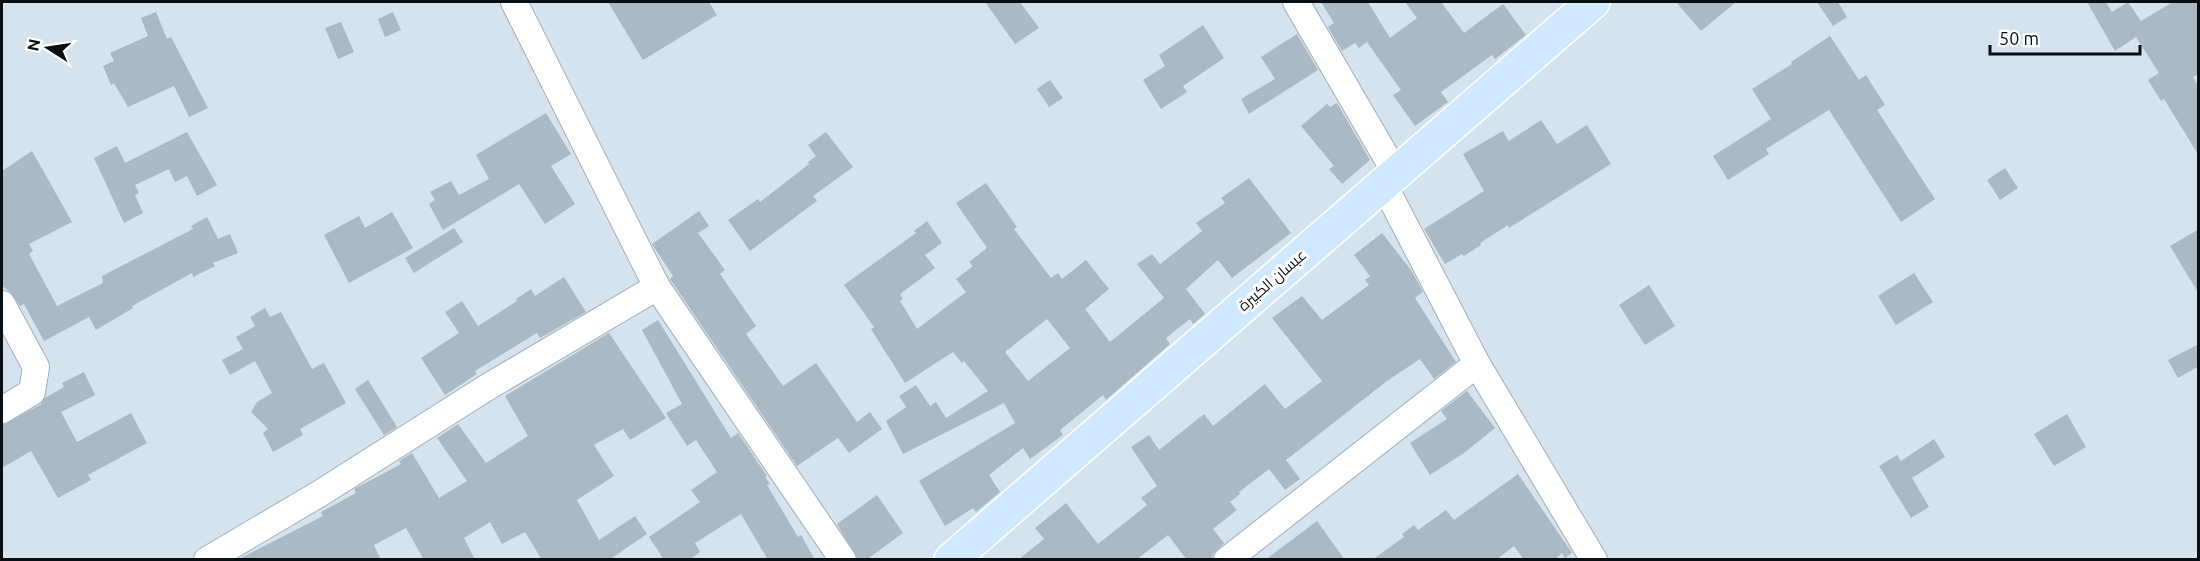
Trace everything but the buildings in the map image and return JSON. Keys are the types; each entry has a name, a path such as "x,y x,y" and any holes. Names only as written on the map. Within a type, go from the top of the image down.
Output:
{"main road":[{"name":"عبسان الكبيرة","path":"951,560 1593,2"}],"street":[{"path":"514,2 657,287 843,560"},
{"path":"1296,2 1389,178 1477,364 1586,556"},
{"path":"207,560 320,494 486,388 657,287"},
{"path":"2,304 36,368 32,392 2,410"},
{"path":"1227,560 1477,364"}]}
